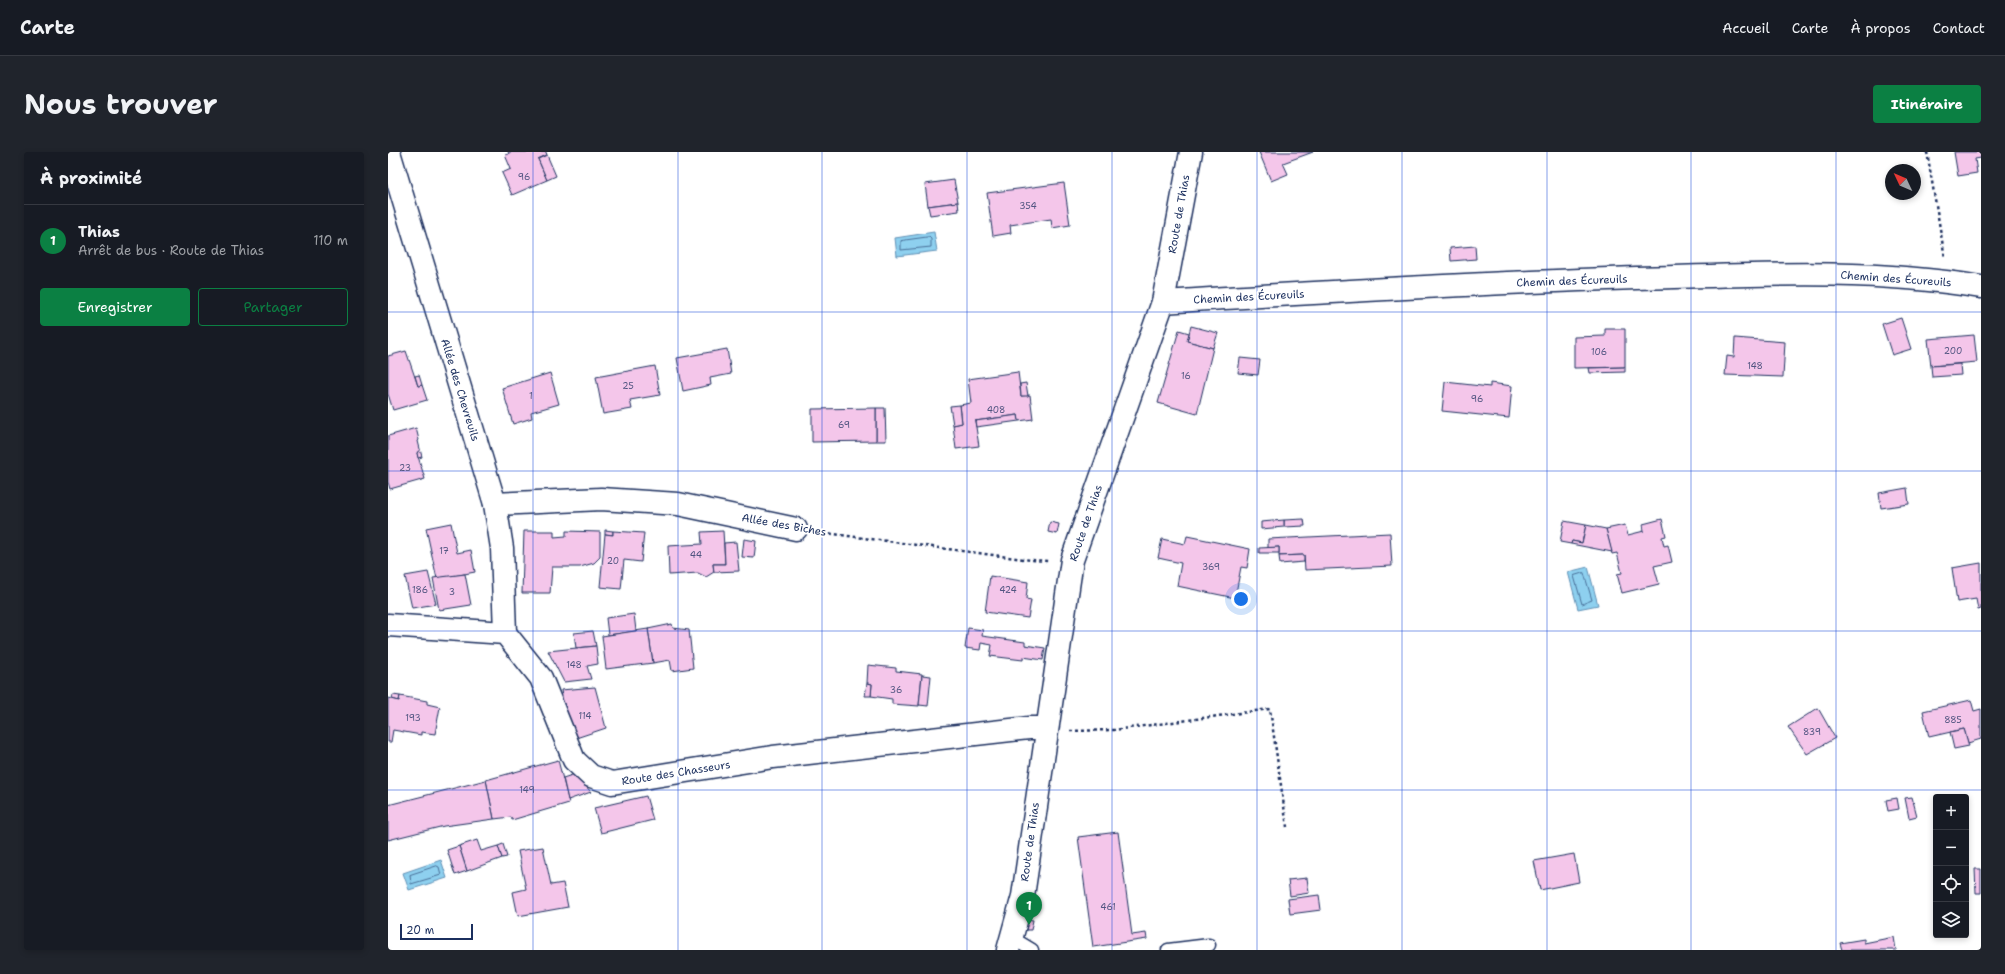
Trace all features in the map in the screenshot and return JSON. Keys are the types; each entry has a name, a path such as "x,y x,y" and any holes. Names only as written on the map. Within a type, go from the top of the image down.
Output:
{"street":[{"name":"Allée des Chevreuils","path":"389,152 495,504 502,548 505,633"},
{"name":"Route de Thias","path":"1010,944 1023,896 1072,560 1163,302 1191,152"},
{"name":"Chemin des Écureuils","path":"1163,302 1536,282 1794,273 1949,282 1981,287"},
{"name":"Allée des Biches","path":"495,504 601,499 678,504 796,529"},
{"path":"388,625 505,633"},
{"name":"Route des Chasseurs","path":"505,633 541,678 574,760 591,776 612,783 773,757 1029,728 1046,730"}],"lane":[{"path":"1010,944 1032,950"},
{"path":"1168,950 1209,945"}],"path":[{"path":"1927,152 1949,282"},
{"name":"Allée des Biches","path":"796,529 1031,560 1072,560"},
{"path":"1046,730 1114,730 1270,709 1287,827"}],"water":[{"path":"934,232 937,251 897,256 895,238"},
{"path":"1588,567 1598,605 1578,609 1568,572"},
{"path":"441,860 447,878 409,890 403,873"}],"building":[{"path":"508,152 546,152 547,155 538,159 547,180 512,195 502,173 511,169 505,155 509,154"},
{"path":"1259,152 1313,152 1283,163 1288,174 1271,181"},
{"path":"1954,152 1981,152 1981,158 1975,159 1977,173 1958,176"},
{"path":"547,155 556,176 547,180 538,159"},
{"path":"954,180 958,202 928,206 925,184"},
{"path":"1064,183 1070,225 1052,228 1051,219 1010,225 1011,233 993,236 987,193"},
{"path":"958,202 959,211 930,215 928,206"},
{"path":"1475,246 1476,259 1451,261 1450,248"},
{"path":"1901,318 1911,349 1892,355 1882,324"},
{"path":"1191,326 1218,333 1213,348 1187,341"},
{"path":"1605,329 1625,329 1625,367 1574,368 1574,337 1605,336"},
{"path":"1179,330 1189,333 1187,341 1213,348 1197,414 1158,403"},
{"path":"1974,335 1977,362 1931,366 1928,339"},
{"path":"1735,338 1785,342 1783,377 1725,375 1727,356 1734,357"},
{"path":"727,349 731,374 710,378 711,385 683,391 677,358"},
{"path":"406,351 418,386 422,385 427,400 393,410 388,394 388,356"},
{"path":"1240,358 1260,360 1258,375 1238,373"},
{"path":"1960,364 1961,375 1932,377 1931,366"},
{"path":"655,366 660,395 630,400 632,409 603,414 596,377"},
{"path":"1625,367 1625,372 1590,373 1589,368"},
{"path":"1018,372 1021,396 1030,395 1033,419 1019,421 1018,415 975,421 979,446 956,449 953,425 962,423 960,405 971,403 968,379"},
{"path":"550,373 559,404 531,412 532,418 513,424 502,388"},
{"path":"419,375 422,385 418,386 415,376"},
{"path":"1445,382 1490,387 1490,383 1512,386 1509,418 1442,411"},
{"path":"1026,383 1028,396 1021,396 1020,384"},
{"path":"960,405 962,423 953,425 950,406"},
{"path":"876,408 885,408 886,441 876,441"},
{"path":"876,408 876,441 812,442 812,409"},
{"path":"1018,415 1019,421 976,427 975,421"},
{"path":"416,428 420,449 417,453 425,479 390,489 388,482 388,436"},
{"path":"420,449 422,457 418,458 417,453"},
{"path":"1907,488 1909,504 1881,508 1879,493"},
{"path":"1304,519 1305,526 1284,527 1284,520"},
{"path":"1662,519 1666,536 1662,537 1664,546 1668,545 1672,562 1654,566 1659,584 1622,593 1617,574 1622,573 1617,553 1612,554 1606,529 1625,525 1628,535 1644,531 1643,524"},
{"path":"1284,520 1284,527 1261,529 1261,522"},
{"path":"1564,521 1586,525 1582,543 1572,541 1571,544 1560,542"},
{"path":"1050,522 1059,524 1057,534 1048,532"},
{"path":"451,523 457,553 471,550 475,572 437,579 426,528"},
{"path":"1586,525 1606,529 1612,552 1571,544 1572,541 1582,543"},
{"path":"605,530 613,531 613,535 605,534"},
{"path":"524,531 554,531 554,537 566,536 566,531 600,532 600,557 594,563 580,567 552,567 550,593 522,593"},
{"path":"613,531 644,533 641,562 624,560 621,589 600,587 605,534 613,535"},
{"path":"723,531 725,564 713,564 714,572 706,577 698,573 669,575 668,546 702,544 701,532"},
{"path":"1390,533 1392,566 1305,570 1304,555 1279,556 1279,547 1268,548 1268,539"},
{"path":"1187,536 1250,549 1247,568 1241,567 1235,598 1177,586 1181,563 1158,558 1162,539 1185,544"},
{"path":"744,539 756,541 754,558 742,557"},
{"path":"736,542 739,571 714,572 713,564 725,564 724,543"},
{"path":"1279,547 1279,553 1259,553 1259,548"},
{"path":"1304,555 1304,562 1280,564 1279,556"},
{"path":"1981,563 1981,609 1978,610 1976,599 1957,602 1952,568"},
{"path":"428,572 436,604 412,608 405,576"},
{"path":"465,574 471,605 439,610 433,578"},
{"path":"990,576 1028,582 1026,599 1031,600 1028,618 985,612"},
{"path":"634,614 636,631 608,635 606,618"},
{"path":"672,624 673,628 689,630 693,668 672,671 670,660 653,663 648,629"},
{"path":"968,628 983,630 982,636 1025,642 1025,645 1045,648 1043,660 1023,657 1023,660 990,656 992,645 981,643 980,650 965,648"},
{"path":"648,629 653,663 606,669 602,636"},
{"path":"593,631 596,646 576,648 574,633"},
{"path":"596,646 598,664 587,666 591,679 564,682 548,651"},
{"path":"868,665 896,668 896,671 922,674 919,706 892,704 892,699 871,696 872,684 867,683"},
{"path":"922,675 931,676 928,706 919,705"},
{"path":"867,683 872,684 871,696 865,696"},
{"path":"595,687 606,728 573,739 561,690"},
{"path":"393,695 400,696 399,701 392,699"},
{"path":"400,696 427,701 427,704 440,707 435,734 421,732 421,735 393,730 391,742 388,742 388,698 399,701"},
{"path":"1971,700 1974,711 1981,709 1981,739 1968,743 1964,729 1929,737 1923,711"},
{"path":"1818,708 1835,738 1807,754 1788,727"},
{"path":"1964,729 1969,746 1954,749 1950,732"},
{"path":"558,760 569,803 512,820 511,817 494,819 486,780"},
{"path":"575,774 591,792 568,800 563,778"},
{"path":"486,780 494,819 444,826 388,840 388,805"},
{"path":"646,796 653,820 601,833 594,808"},
{"path":"1912,797 1917,816 1909,818 1905,798"},
{"path":"1897,798 1899,809 1888,811 1886,800"},
{"path":"1118,832 1132,935 1146,933 1147,939 1093,947 1078,837"},
{"path":"477,840 481,851 498,846 502,858 467,871 459,846"},
{"path":"503,844 507,857 502,858 498,846"},
{"path":"459,846 467,871 455,875 447,850"},
{"path":"543,847 551,885 563,883 568,907 518,916 513,892 526,889 518,851"},
{"path":"1574,854 1579,882 1540,890 1534,861"},
{"path":"1975,869 1981,869 1981,893 1976,893"},
{"path":"1307,878 1309,893 1290,896 1288,880"},
{"path":"1319,895 1321,910 1290,914 1288,899"},
{"path":"1027,919 1033,920 1031,930 1026,930"},
{"path":"1894,937 1896,950 1842,950 1840,943 1864,939 1864,943"}],"place":[{"name":"Thias","path":"1029,925"}]}
